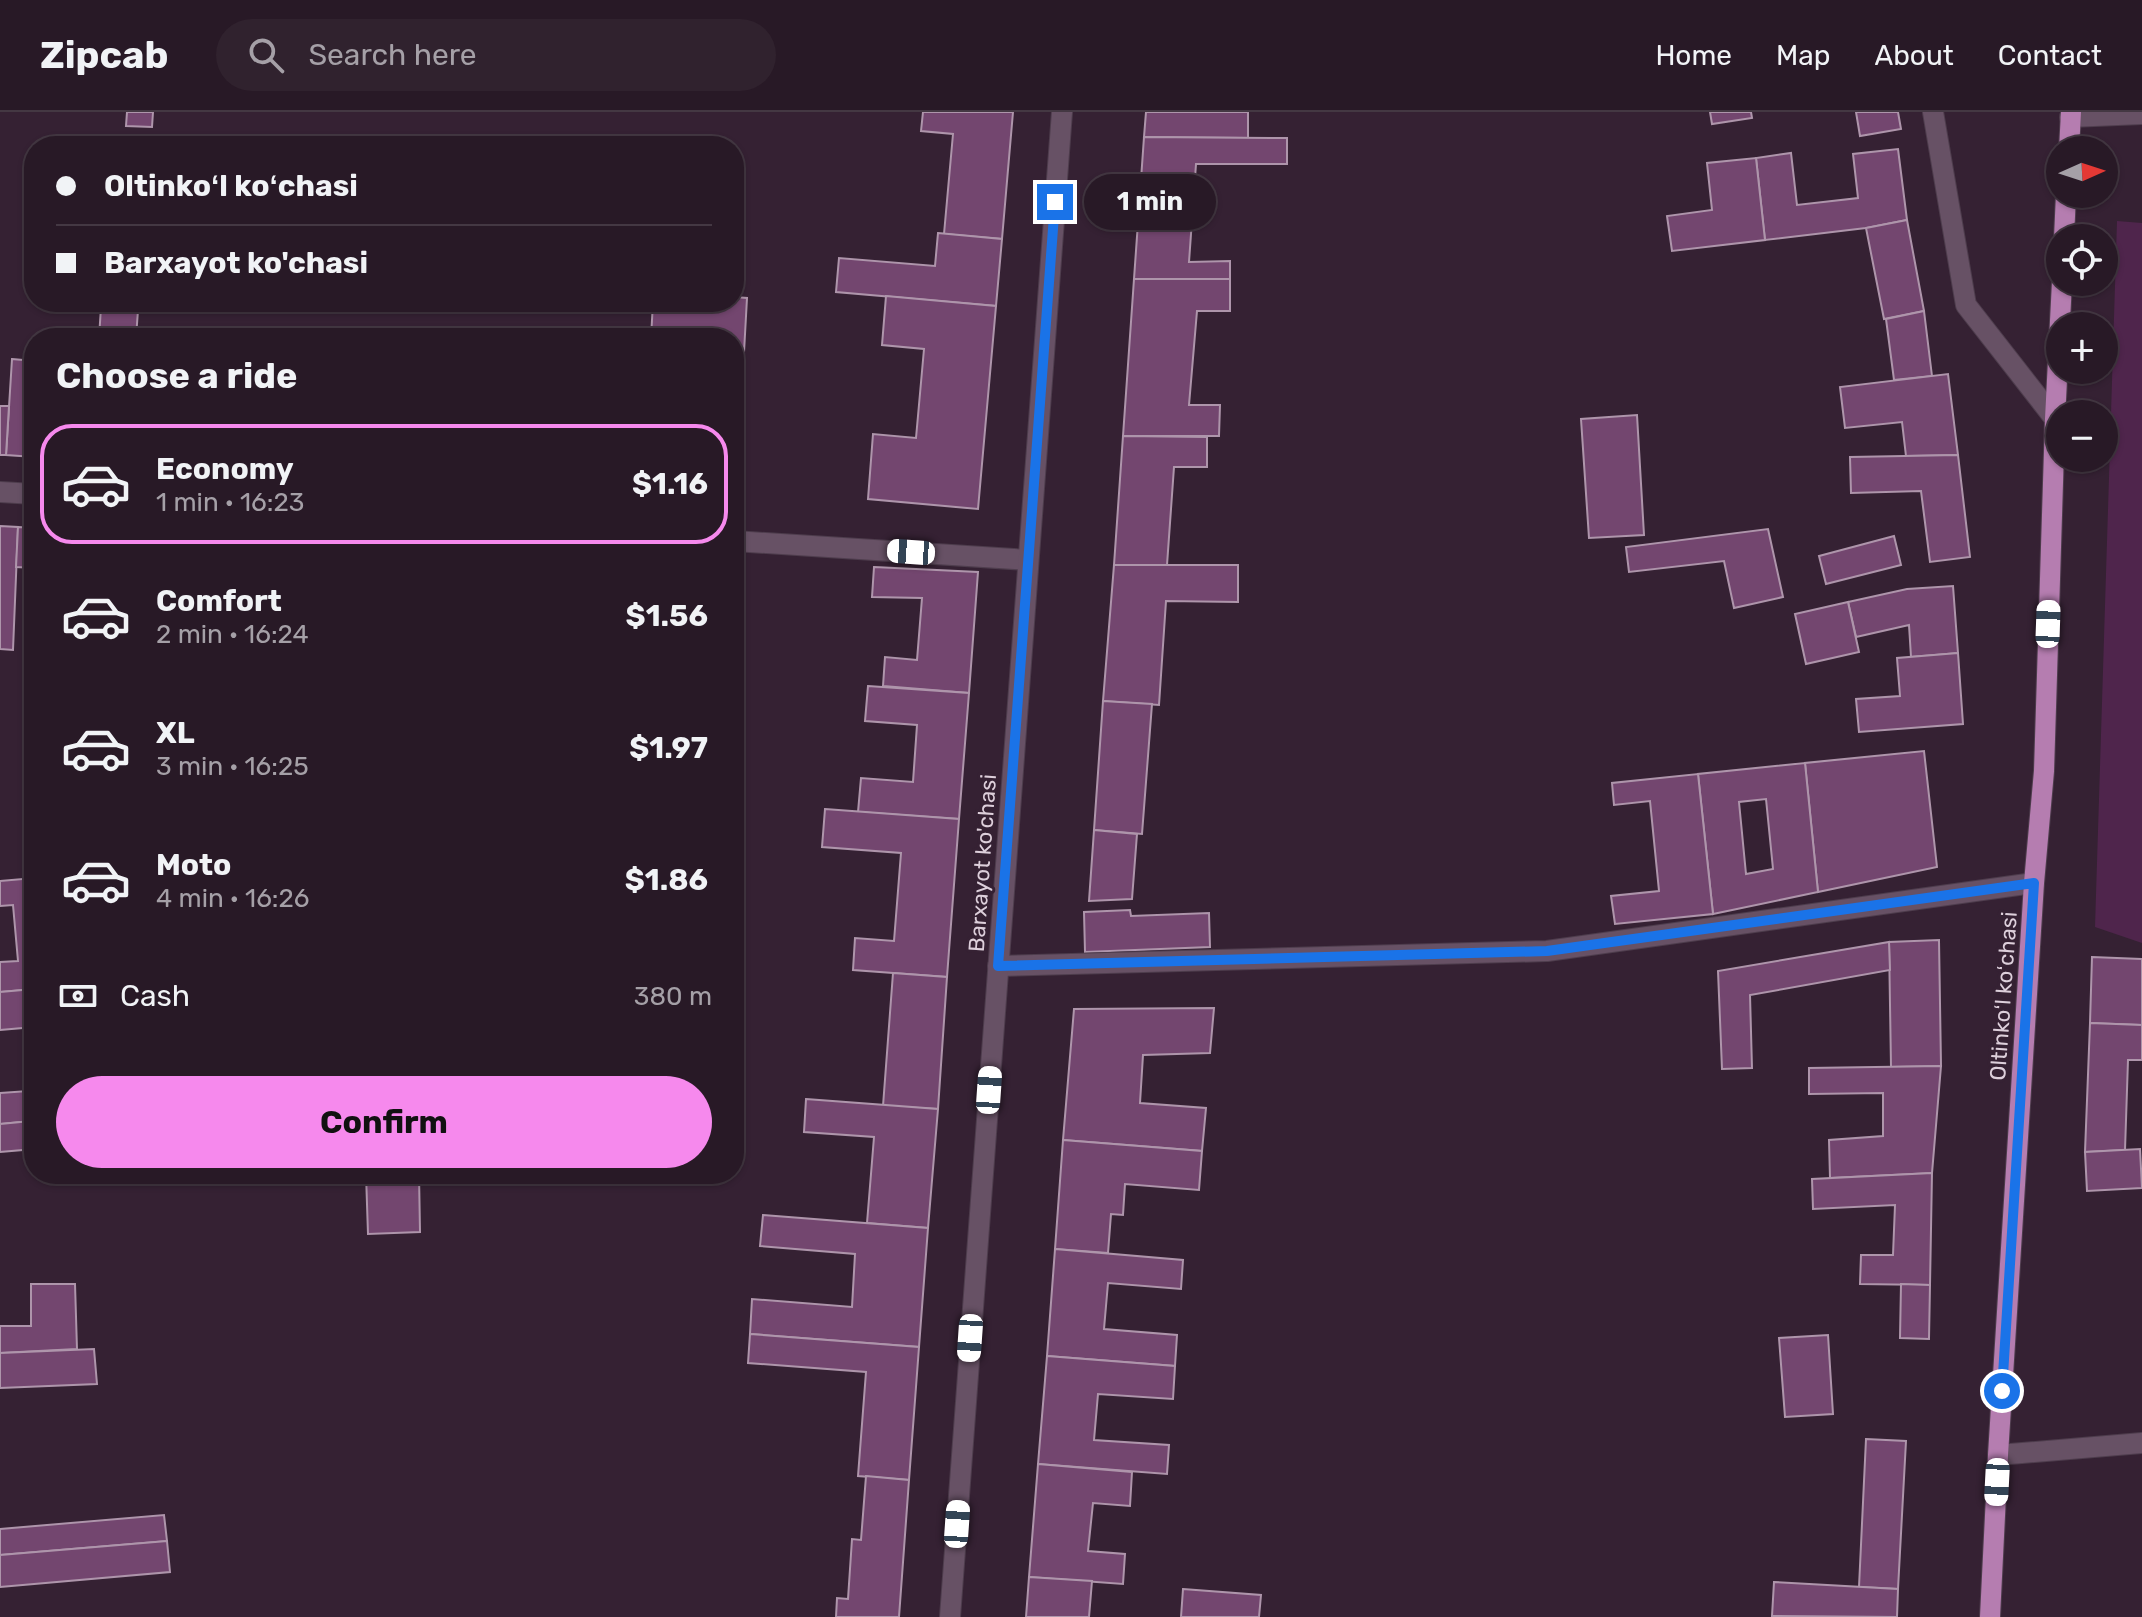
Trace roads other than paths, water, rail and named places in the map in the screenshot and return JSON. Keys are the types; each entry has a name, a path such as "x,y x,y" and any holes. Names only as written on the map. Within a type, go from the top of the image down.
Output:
{"main road":[{"path":"2070,136 2071,115"},
{"name":"Oltinkoʻl koʻchasi","path":"2056,400 2061,296"},
{"name":"Oltinkoʻl koʻchasi","path":"1990,1617 2034,883 2044,771 2053,472"}],"street":[{"name":"Barxayot ko'chasi","path":"950,1617 1062,112"},
{"path":"1933,112 1966,305 2046,407"},
{"path":"2071,115 2142,114"},
{"path":"0,492 24,493"},
{"path":"744,542 1028,560"},
{"path":"998,966 1547,951 2034,883"},
{"path":"1998,1455 2142,1443"}]}
